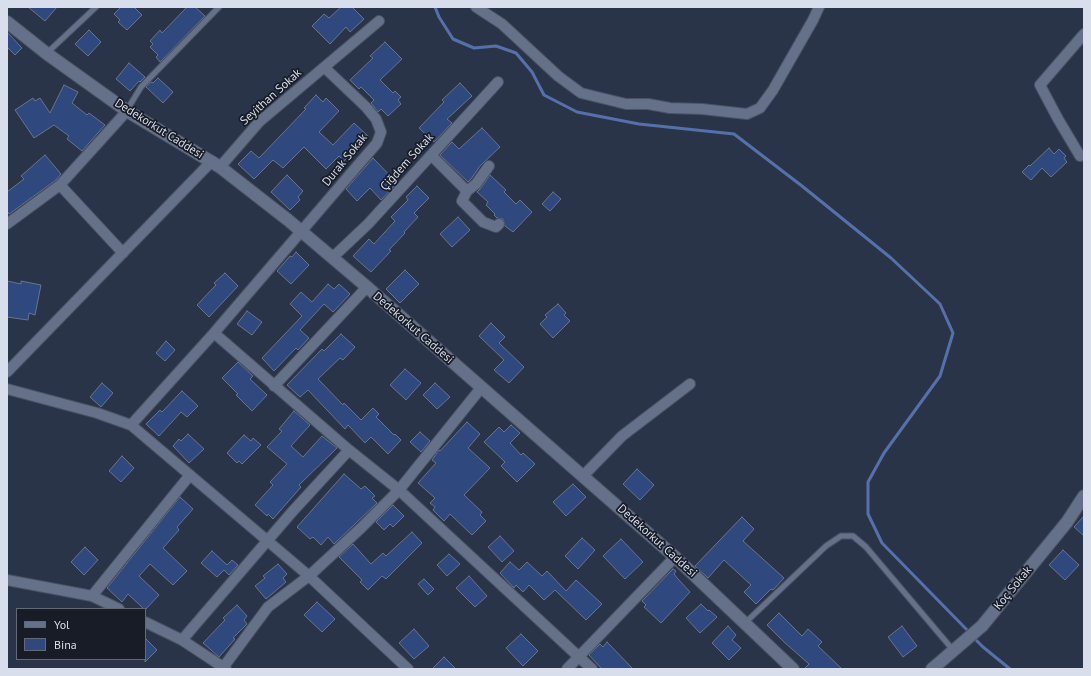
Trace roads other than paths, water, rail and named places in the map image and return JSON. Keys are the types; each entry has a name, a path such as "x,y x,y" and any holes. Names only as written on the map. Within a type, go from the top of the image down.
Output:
{"street":[{"path":"478,8 502,24 558,76 581,92 626,104 648,104 670,108 702,109 747,114 760,108 773,90 819,7"},
{"name":"Seyithan Sokak","path":"7,372 123,253 259,122 379,21"},
{"name":"Dedekorkut Caddesi","path":"7,22 46,53 126,111 216,164 301,232 367,287 481,388 584,475 676,557 792,669"},
{"path":"1080,156 1040,85 1084,34"},
{"name":"Durak Sokak","path":"301,232 377,143 381,132 376,120 366,107 325,68"},
{"name":"Çiğdem Sokak","path":"332,258 368,224 498,82"},
{"path":"7,224 60,184 126,111"},
{"path":"431,155 467,191"},
{"path":"489,166 476,184 467,191 462,201 483,222 496,227 499,224"},
{"path":"60,184 123,253"},
{"path":"131,425 214,333 301,232"},
{"path":"274,386 367,287"},
{"path":"214,333 349,450 399,490 592,669"},
{"path":"584,475 622,436 690,384"},
{"path":"146,622 182,640 224,668 268,607 309,576 361,528 399,490 481,388"},
{"path":"7,389 97,413 131,425 309,576 408,669"},
{"path":"182,640 267,540 349,450"},
{"path":"92,596 190,475"},
{"name":"Koç Sokak","path":"932,669 982,626 1067,522 1084,496"},
{"path":"567,669 676,557"},
{"path":"7,580 92,596 117,608"}],"lane":[{"path":"46,53 96,7"},
{"path":"126,111 141,87 219,7"},
{"path":"745,623 826,546 841,536 852,536 866,547 954,650"}],"waterway":[{"path":"435,7 439,17 453,39 474,48 496,46 516,53 532,72 544,95 577,112 639,124 734,134 802,186 891,258 940,304 953,333 940,376 884,453 868,482 868,514 882,543 970,633"},
{"path":"973,637 1010,669"}]}
